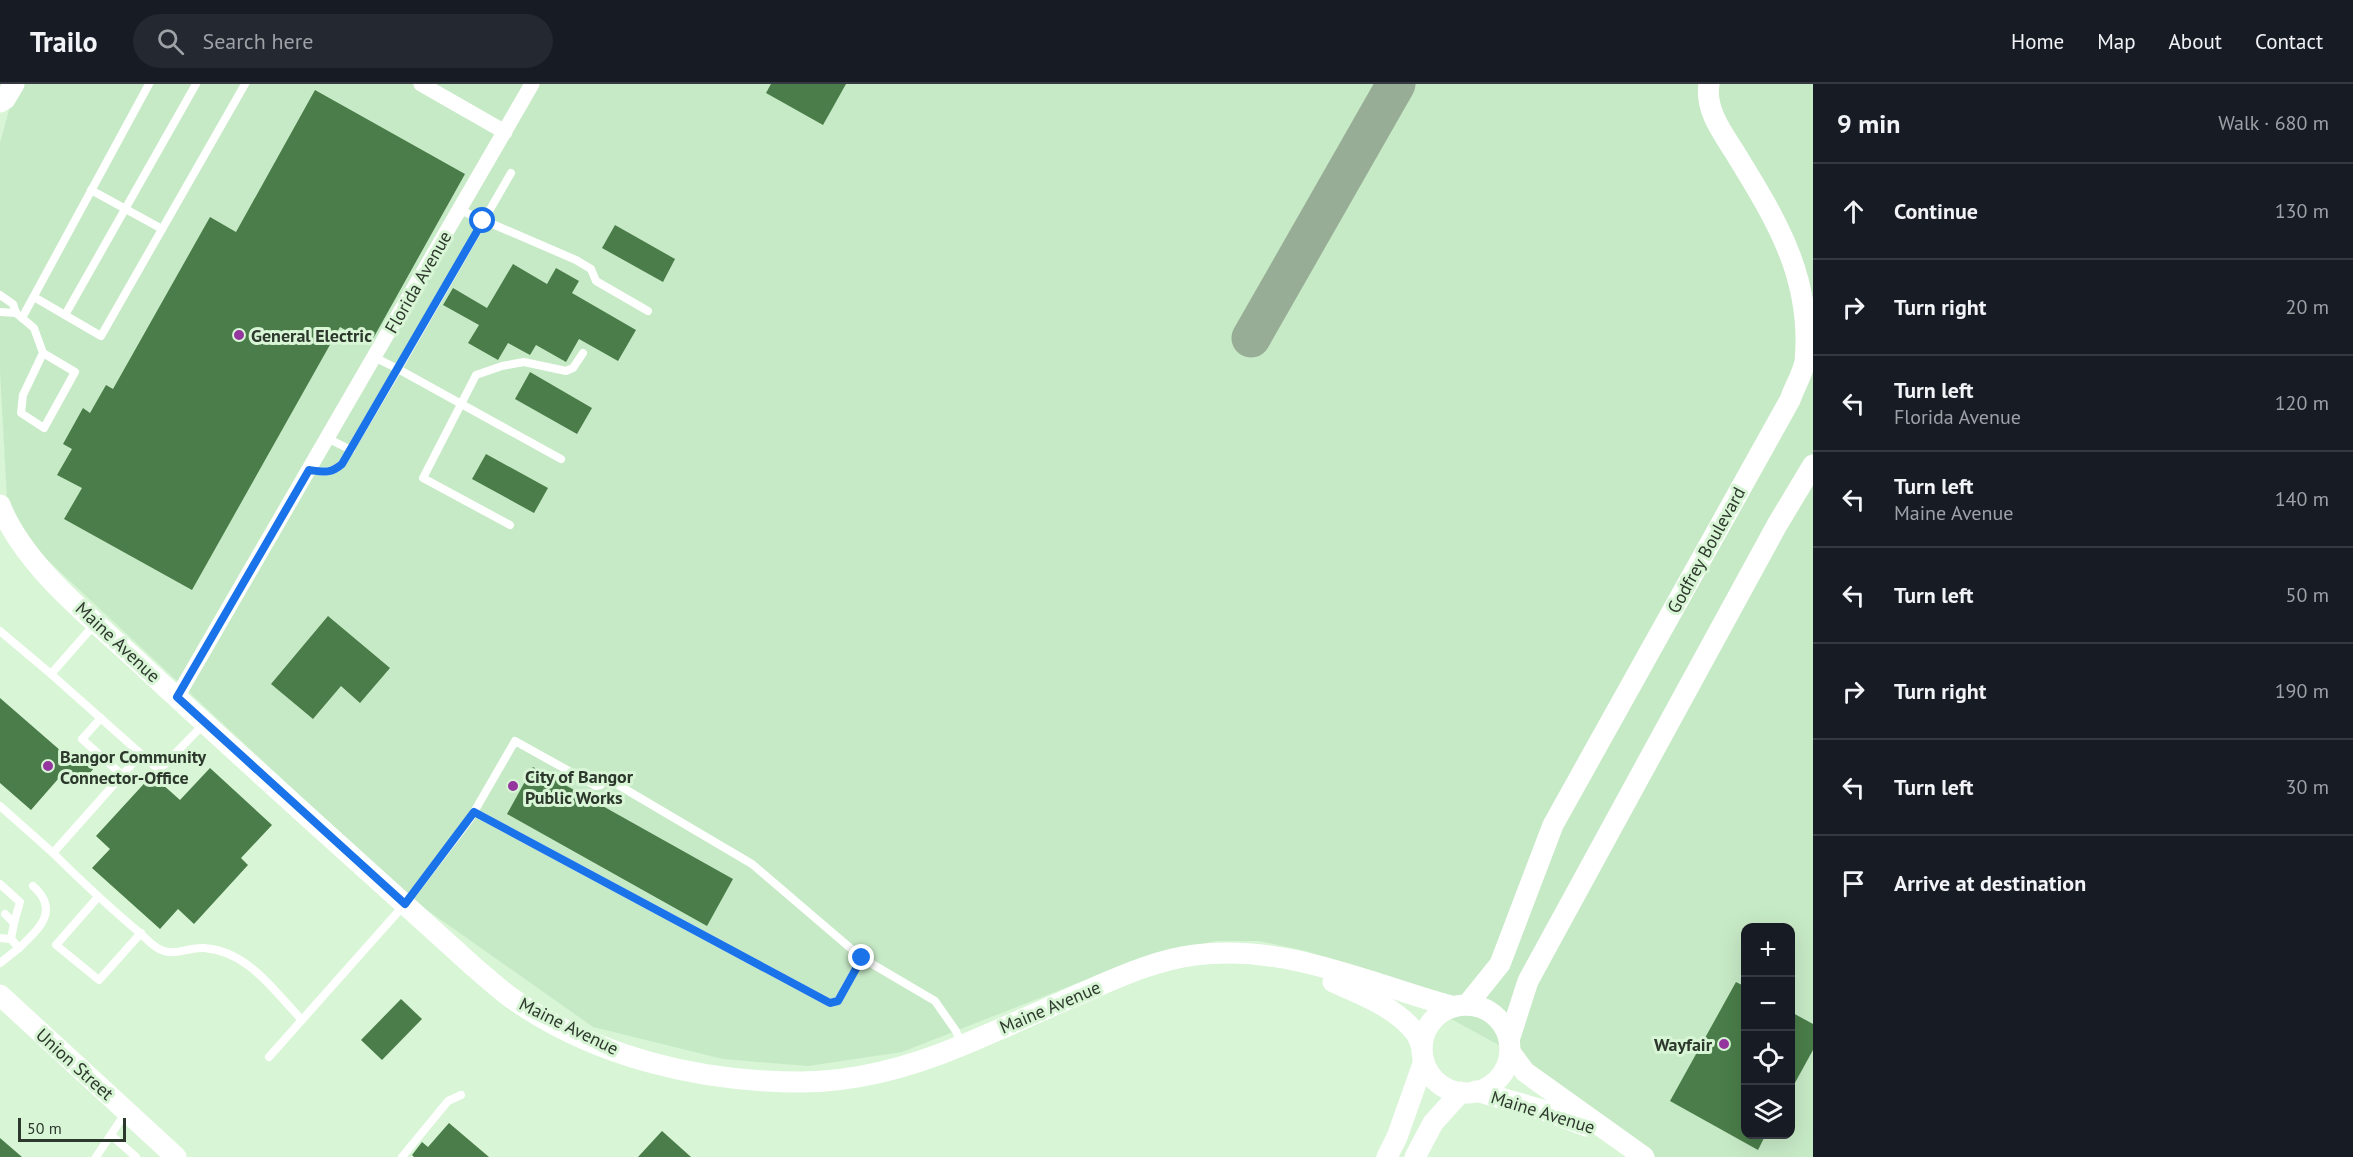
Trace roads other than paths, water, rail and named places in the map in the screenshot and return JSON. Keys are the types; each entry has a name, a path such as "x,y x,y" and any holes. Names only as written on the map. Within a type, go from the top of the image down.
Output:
{"street":[{"path":"0,102 5,99 14,84"},
{"path":"421,84 505,132"},
{"name":"Florida Avenue","path":"177,697 532,84"},
{"name":"Godfrey Boulevard","path":"1460,1006 1500,964 1553,825 1790,400 1804,363 1808,333 1803,280 1794,251 1721,131 1710,109 1709,84"},
{"path":"1787,240 1813,262"},
{"path":"1423,1054 1429,1073 1449,1089 1469,1092 1490,1086 1501,1076 1508,1063 1510,1046 1528,981 1777,525 1813,465"},
{"name":"Maine Avenue","path":"0,504 11,529 28,554 50,579 205,723 511,998 592,1042 670,1068 724,1077 803,1082 853,1076 897,1068 962,1045 1155,964 1193,955 1226,952 1278,957 1460,1006"},
{"name":"Maine Avenue","path":"1278,957 1380,1005 1403,1020 1415,1032 1423,1054"},
{"name":"Union Street","path":"0,995 127,1111 169,1155"},
{"path":"1387,1157 1397,1137 1423,1054 1425,1034 1431,1023 1441,1013 1460,1006 1490,1012 1505,1029 1510,1046"},
{"name":"Maine Avenue","path":"1510,1046 1525,1072 1644,1157"},
{"path":"1415,1157 1433,1123 1469,1092"},
{"name":"Maine Avenue","path":"1469,1092 1546,1111 1577,1124 1610,1132"}],"lane":[{"path":"19,315 34,297 148,84"},
{"path":"65,315 196,84"},
{"path":"34,297 101,336 245,84"},
{"path":"309,470 326,473 334,471 342,464 511,173"},
{"path":"91,190 162,229"},
{"path":"460,210 576,260 591,269 596,281 648,311"},
{"path":"0,295 13,304 19,315 34,328 43,353 75,372 44,428 21,413 23,395 43,353"},
{"path":"0,312 19,315"},
{"path":"510,525 423,478 476,375 502,366 524,362 566,370 573,368 582,352"},
{"path":"375,357 561,459"},
{"path":"1790,400 1813,358"},
{"path":"327,438 351,450"},
{"path":"51,674 96,622"},
{"path":"0,631 159,770 205,723"},
{"path":"101,718 82,739 122,775"},
{"path":"269,1057 405,904 474,812 515,741 596,786 608,779 752,864 862,958 935,1001 956,1031 962,1045"},
{"path":"52,853 141,754"},
{"path":"0,806 98,897 159,949 173,953 198,948 214,949 236,956 248,963 302,1020"},
{"path":"474,812 830,1003 838,1001 862,958"},
{"path":"0,884 20,902 11,939"},
{"path":"0,963 30,938 46,915 47,905 43,894 33,886"},
{"path":"98,897 56,945 99,980 141,933"},
{"path":"4,914 14,923"},
{"path":"0,938 11,939 18,948"},
{"path":"402,1157 448,1101 461,1095"},
{"path":"96,1157 127,1111"},
{"path":"111,1135 136,1157"}],"place":[{"name":"General Electric","path":"239,335"},
{"name":"Bangor Community Connector-Office","path":"48,766"},
{"name":"City of Bangor Public Works","path":"513,786"},
{"name":"Wayfair","path":"1724,1044"}]}
